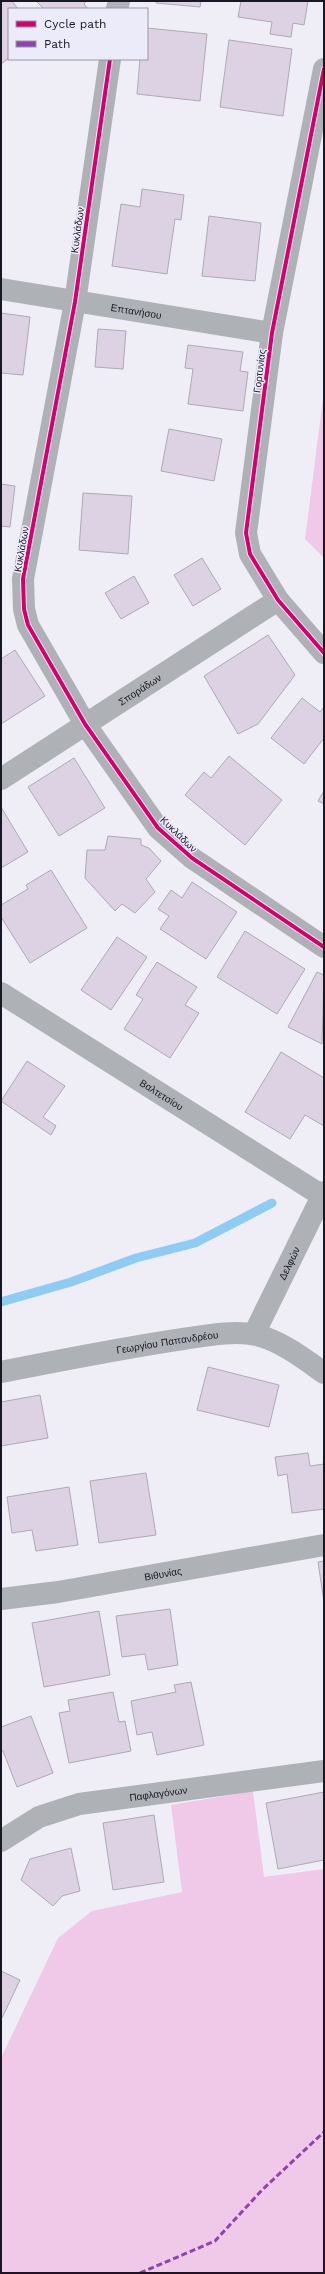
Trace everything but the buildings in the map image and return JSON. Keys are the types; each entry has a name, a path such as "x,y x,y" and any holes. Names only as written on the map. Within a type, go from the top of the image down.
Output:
{"street":[{"name":"Κυκλάδων","path":"110,60 75,302 23,578 24,609 28,625 85,724 158,828 192,858 324,947"},
{"name":"Γορτυνίας","path":"324,70 272,333 246,533 250,554 278,600 324,653"},
{"name":"Επτανήσου","path":"1,289 272,333"},
{"name":"Σποράδων","path":"1,779 278,600"},
{"name":"Βαλτετσίου","path":"1,993 323,1195"},
{"name":"Δελφών","path":"254,1334 323,1195"},
{"name":"Γεωργίου Παπανδρέου","path":"1,1372 141,1345 219,1334 254,1334 271,1340 301,1356 324,1373"},
{"name":"Βιθυνίας","path":"1,1598 58,1592 324,1545"},
{"name":"Παφλαγόνων","path":"1,1841 39,1817 79,1804 324,1771"}],"shaded area":[{"path":"324,391 324,558 305,539"},
{"path":"253,1791 264,1877 324,1869 324,2273 1,2273 1,2058 58,1938 92,1911 182,1892 171,1805"}],"waterway":[{"path":"1,1302 71,1282 136,1258 195,1243 272,1203"}],"marked path":[{"path":"140,2273 215,2241 262,2190 324,2132"}],"cycle path":[{"path":"110,60 75,302 23,579 24,609 28,625 85,724 158,828 192,858 324,947"},
{"path":"324,69 272,333 246,533 250,554 278,600 324,653"}]}
